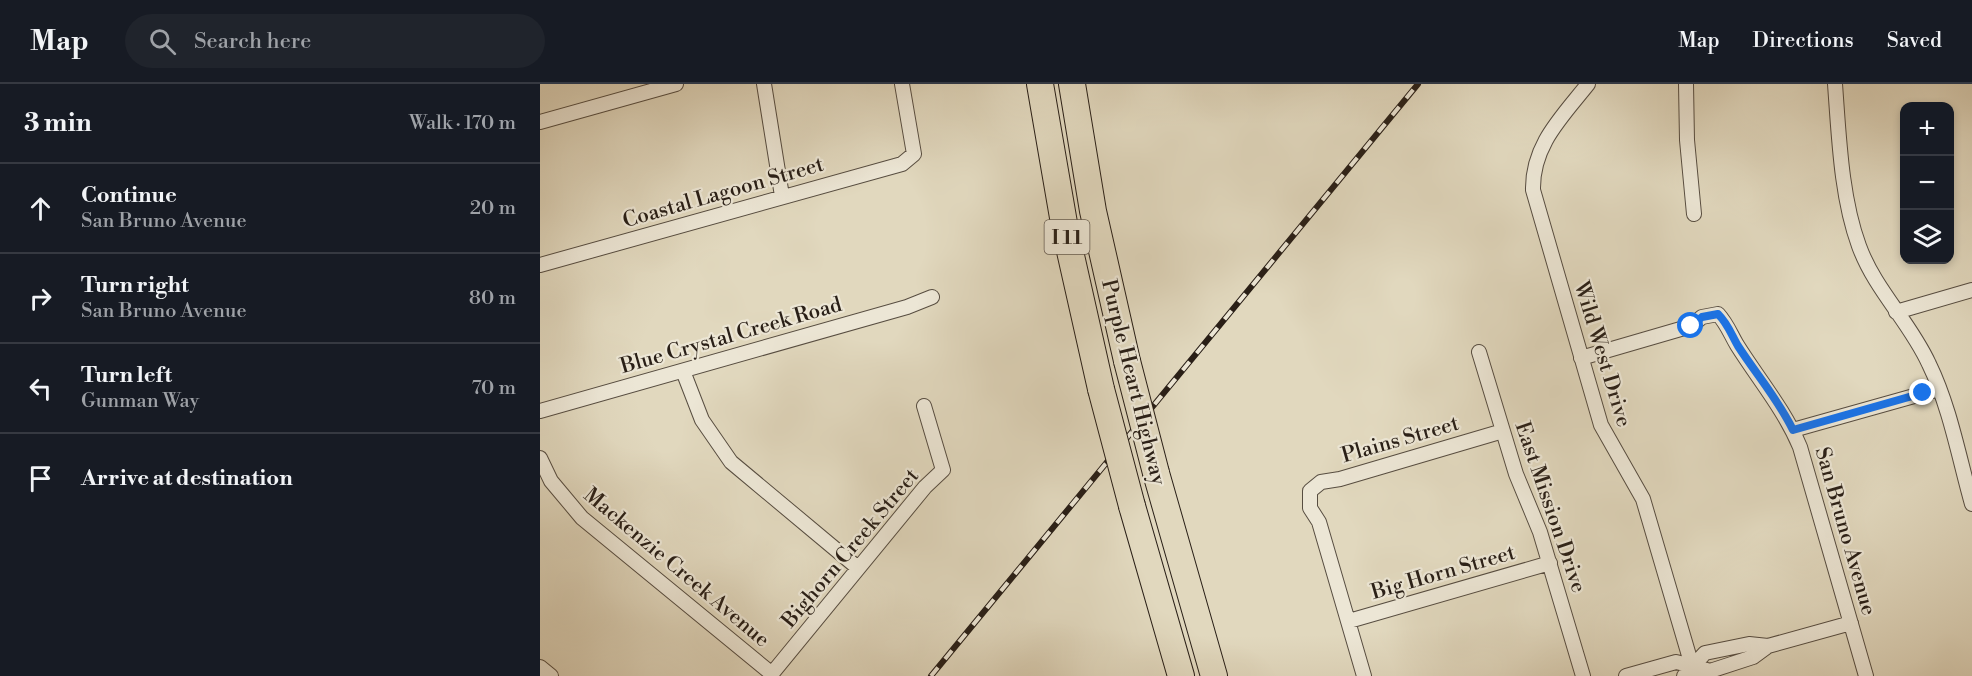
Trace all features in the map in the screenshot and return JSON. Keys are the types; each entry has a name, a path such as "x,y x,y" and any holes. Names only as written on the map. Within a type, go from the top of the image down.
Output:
{"highway":[{"name":"Purple Heart Highway","path":"1040,84 1067,239 1101,389 1181,676"},
{"name":"Purple Heart Highway","path":"1072,84 1093,211 1127,361 1156,474 1214,676"}],"street":[{"path":"540,122 676,84"},
{"path":"764,84 782,196"},
{"name":"Coastal Lagoon Street","path":"540,265 902,164 914,154 902,84"},
{"name":"Wild West Drive","path":"1588,84 1543,140 1537,155 1533,180 1537,208 1601,425 1635,482 1650,518 1691,673"},
{"path":"1686,84 1687,140 1694,214"},
{"path":"1835,84 1846,182 1854,229 1866,264 1923,353 1939,389 1969,479 1972,504"},
{"path":"1896,312 1972,290"},
{"name":"Blue Crystal Creek Road","path":"540,411 907,307 932,297"},
{"name":"San Bruno Avenue","path":"1581,358 1691,326 1702,317 1718,314 1728,325 1736,343 1773,395 1793,430 1806,464 1866,676"},
{"name":"East Mission Drive","path":"1479,352 1516,474 1550,563 1583,676"},
{"path":"684,371 702,420 731,462 858,568"},
{"path":"1793,430 1939,389"},
{"name":"Bighorn Creek Street","path":"771,675 925,487 943,471 924,406"},
{"name":"Plains Street","path":"1348,621 1319,522 1310,508 1310,491 1321,482 1340,479 1503,431"},
{"name":"Mackenzie Creek Avenue","path":"540,458 551,481 582,518 771,675"},
{"name":"Big Horn Street","path":"1348,621 1550,563"},
{"path":"1348,621 1364,676"},
{"path":"1626,676 1676,662 1691,673 1710,671 1753,657 1768,646 1851,623"},
{"path":"540,667 550,676"}],"railway":[{"path":"931,676 1418,84"}],"route":[{"path":"1691,326 1702,317 1718,314 1728,325 1736,343 1784,411 1793,430 1923,393"}]}
